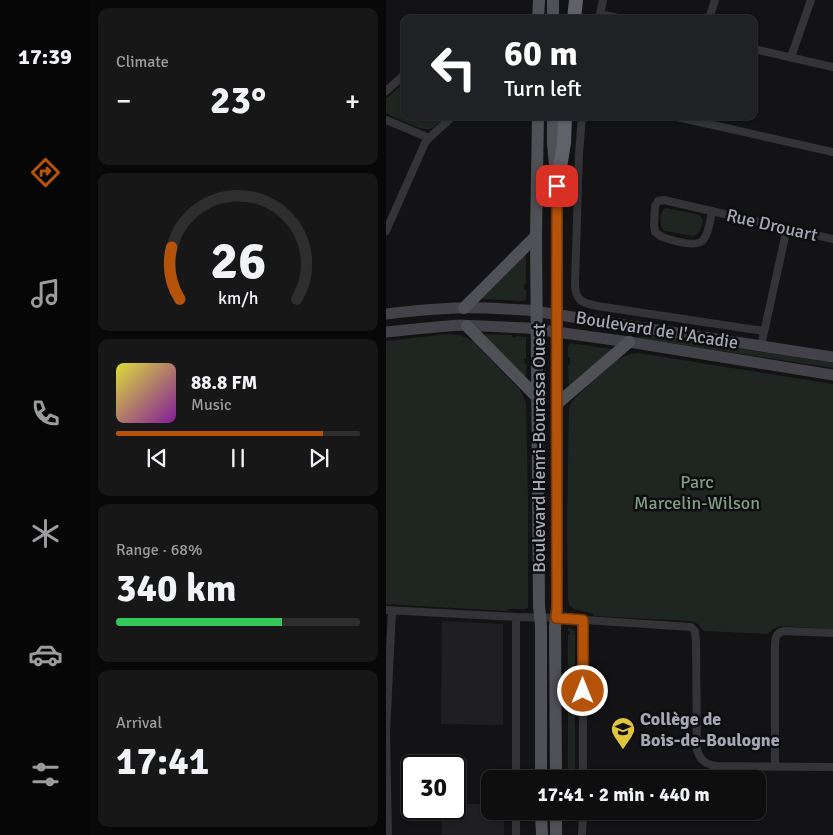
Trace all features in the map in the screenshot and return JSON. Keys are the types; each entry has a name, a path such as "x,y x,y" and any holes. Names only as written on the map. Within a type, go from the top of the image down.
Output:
{"highway":[{"path":"574,15 576,0"},
{"path":"557,186 564,143 565,120"}],"main road":[{"path":"538,0 538,15"},
{"path":"553,0 553,15"},
{"name":"Boulevard Henri-Bourassa Ouest","path":"538,120 536,236 541,770"},
{"name":"Boulevard Henri-Bourassa Ouest","path":"553,120 557,186 556,770"},
{"path":"464,308 536,236"},
{"name":"Boulevard de l'Acadie","path":"386,314 464,308 537,312 833,357"},
{"path":"467,326 537,396"},
{"name":"Boulevard de l'Acadie","path":"386,332 414,328 467,326 537,329 833,375"},
{"path":"558,403 629,342"},
{"path":"541,820 542,835"},
{"path":"556,820 556,835"}],"street":[{"path":"599,15 602,0"},
{"path":"710,15 715,0"},
{"path":"791,57 811,0"},
{"path":"757,50 833,67"},
{"path":"386,91 401,78"},
{"path":"386,120 429,138"},
{"path":"386,232 425,143 449,120"},
{"name":"Boulevard de l'Acadie","path":"582,120 575,284 576,294 580,300 597,306 764,331"},
{"path":"692,120 833,152"},
{"name":"Rue Drouart","path":"712,211 705,238 699,243 693,244 662,238 654,230 655,206 657,202 662,200 712,211 787,228 833,239"},
{"path":"761,346 787,228"},
{"path":"388,835 386,732 389,610 556,618 693,628 696,642 697,747 699,755 706,763 714,766 833,767"},
{"path":"516,617 516,770"},
{"path":"582,770 583,620"},
{"path":"775,766 774,648 776,637 779,632 784,631 833,633"},
{"path":"516,820 516,835"},
{"path":"582,820 582,835"}],"shaded area":[{"path":"442,621 503,624 503,725 441,724"},
{"path":"466,804 481,804 481,820 504,820 504,835 442,835 442,820 466,820"}],"green space":[{"path":"401,86 401,120 386,113 386,99"},
{"path":"401,120 441,120 429,129 420,128"},
{"path":"666,208 700,215 703,221 699,233 694,236 664,231 660,218"},
{"path":"526,254 526,284 524,289 526,290 526,300 483,299 482,298"},
{"path":"448,334 462,336 475,343 520,390 526,402 528,497 527,609 508,609 507,611 386,604 386,341"},
{"path":"483,334 512,335 515,338 516,336 526,337 526,359 524,359 524,363 527,365 524,378"},
{"path":"657,336 833,363 833,368 638,338"},
{"path":"570,343 612,350 569,386 568,365 570,365 570,357 568,357 568,346"},
{"name":"Parc Marcelin-Wilson","path":"639,353 833,384 833,629 780,626 768,634 704,631 698,624 690,621 594,616 594,614 574,609 569,605 567,522 569,408 573,400 580,393 618,359 630,354"},
{"path":"568,628 570,628 575,631 575,770 568,769 568,635 570,635 570,631 568,631"}],"place":[{"name":"Collège de Bois-de-Boulogne","path":"623,750"}],"route":[{"path":"557,186 558,460 556,618 583,620 583,691"}]}
